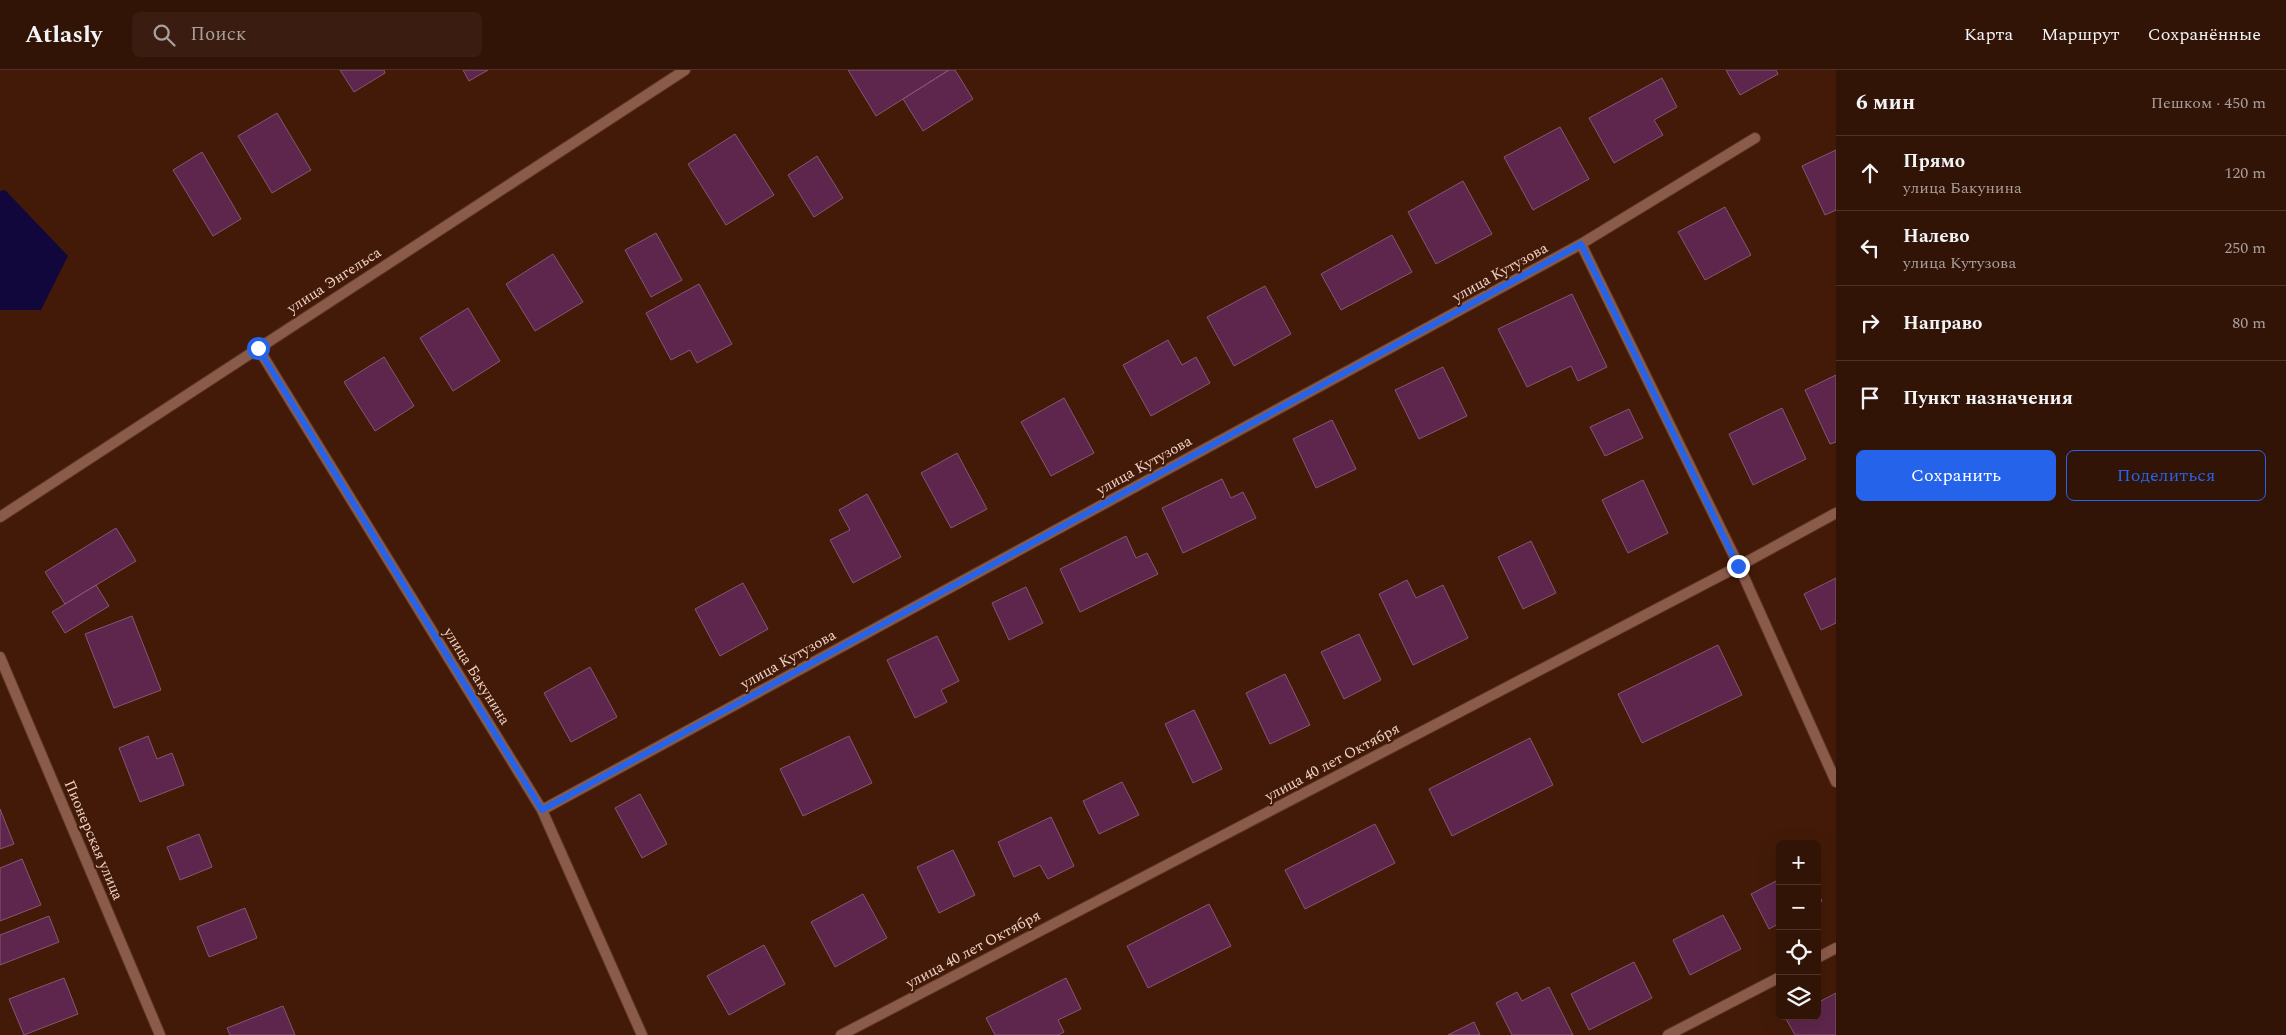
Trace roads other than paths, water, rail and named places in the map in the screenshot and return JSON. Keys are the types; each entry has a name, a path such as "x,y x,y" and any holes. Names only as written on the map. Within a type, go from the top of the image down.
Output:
{"street":[{"name":"улица Энгельса","path":"0,517 685,70"},
{"name":"улица Кутузова","path":"542,810 1581,244 1755,138"},
{"path":"1581,244 1738,566 1836,782"},
{"name":"улица Бакунина","path":"258,348 542,810 642,1035"},
{"name":"улица 40 лет Октября","path":"841,1035 1836,513"},
{"name":"Пионерская улица","path":"0,657 160,1035"},
{"path":"1821,956 1836,948"},
{"path":"1668,1035 1776,979"}]}
